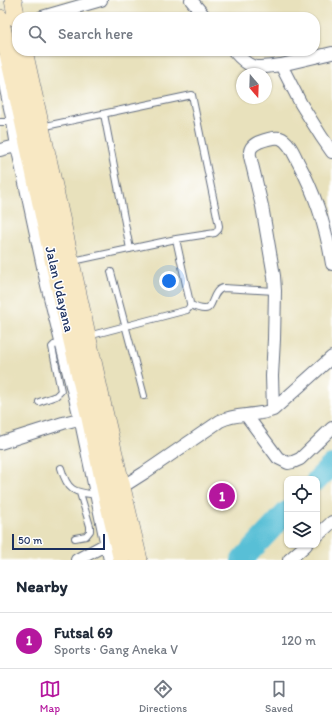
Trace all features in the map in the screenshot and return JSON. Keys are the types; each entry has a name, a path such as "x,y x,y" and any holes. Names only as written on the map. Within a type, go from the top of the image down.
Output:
{"main road":[{"path":"13,0 16,12"},
{"name":"Jalan Udayana","path":"0,18 22,145 54,264 80,338"},
{"name":"Jalan Udayana","path":"25,56 71,262 80,338 91,387 122,487 139,560"},
{"name":"Jalan Udayana","path":"91,387 85,417 112,541 122,560"}],"street":[{"path":"59,12 101,0"},
{"path":"191,0 201,12"},
{"path":"320,56 332,53"},
{"path":"238,56 254,67 281,65 319,56"},
{"path":"0,61 18,121"},
{"path":"281,65 301,104 326,135 332,152"},
{"path":"273,410 272,376 275,291 274,276 262,206 250,156 250,151 255,144 262,141 280,138 291,148 306,177 320,210 327,234 332,264"},
{"path":"0,150 22,145 47,285 85,417 0,443"},
{"path":"122,487 226,418 273,410 332,357"},
{"path":"246,415 278,458 288,463 300,459 332,428"},
{"path":"320,533 332,522"},
{"path":"77,560 112,541"},
{"path":"110,560 112,541"},
{"path":"289,560 303,548"}],"lane":[{"path":"41,127 192,95 219,226 218,230 215,233 176,239 71,262"},
{"path":"104,114 130,249"},
{"path":"0,122 18,121"},
{"path":"39,402 56,396 61,391 52,347 54,345 187,310 190,305 176,239"},
{"path":"111,272 144,396"},
{"path":"190,305 207,309 210,307 216,292 223,288 275,291"},
{"path":"61,468 65,480 70,488 80,492 102,496"},
{"path":"76,538 86,536 90,531 90,526 80,492"}],"waterway":[{"path":"320,477 332,465"},
{"path":"242,560 284,515"}],"place":[{"name":"Futsal 69","path":"222,496"}]}
